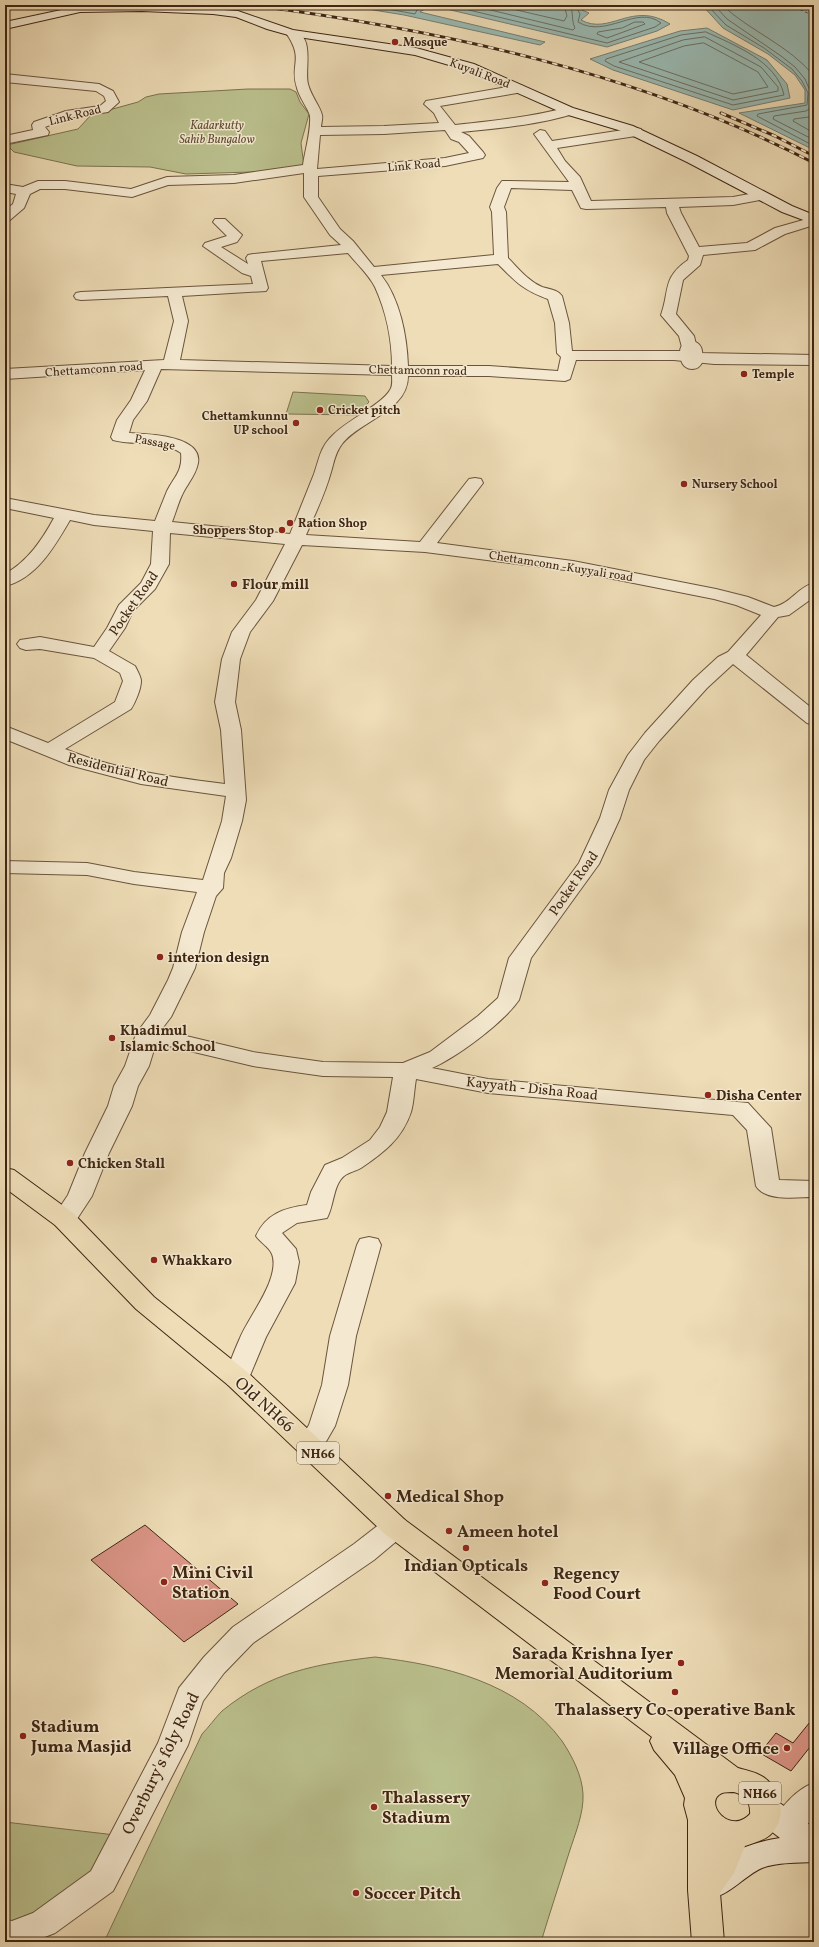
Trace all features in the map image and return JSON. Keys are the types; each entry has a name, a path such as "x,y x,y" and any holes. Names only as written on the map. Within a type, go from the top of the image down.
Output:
{"main road":[{"name":"Old NH66","path":"5,1176 64,1219 145,1303 237,1378 310,1445 395,1527 730,1779"},
{"name":"Old NH66","path":"644,1715 686,1767 702,1808"},
{"name":"Old NH66","path":"708,1942 704,1890 702,1808 707,1786 715,1781 730,1779 748,1783 757,1789 777,1817"},
{"name":"NH66","path":"702,1808 717,1830 733,1834 744,1834 753,1830 761,1824 766,1816 777,1817"},
{"path":"704,1890 723,1863 733,1834"}],"street":[{"name":"Kuyali Road","path":"5,26 48,15 80,9 142,8 213,11 238,14 271,27 292,33 366,43 428,55 470,67 569,110 636,132 692,159 786,210 814,220"},
{"path":"64,1219 80,1196 97,1153 120,1106 126,1086 137,1066 147,1034 160,1016 179,980 206,895 212,888 214,873 221,858 232,821 235,791 232,730 225,702 231,659 241,632 267,597 296,540 323,472 327,455 336,441 347,430 364,420 398,391 401,371 400,360 392,313 381,285 351,248 335,232 313,201 310,190 312,184 310,171 316,115 307,101 301,80 303,64 301,44 292,33"},
{"name":"Link Road","path":"5,78 99,88 109,94 113,102 104,109 66,115 38,125 39,129 43,132 5,140"},
{"name":"Link Road","path":"310,171 445,162 478,155 464,139 456,136 439,111 430,104 519,89"},
{"path":"314,131 450,127 532,120 553,116 569,110"},
{"path":"532,120 554,155 578,186 586,205 733,201 760,196"},
{"path":"549,145 636,132"},
{"path":"5,217 19,205 21,196 25,191 38,185 132,192 167,180 234,178 282,173 290,170 310,171"},
{"path":"578,186 507,184 497,207 499,212 501,259 525,284 555,296 562,324 565,352 569,356 691,355 814,360"},
{"path":"5,188 25,191"},
{"path":"672,203 674,213 694,252 695,262 686,268 676,280 672,303 668,315 685,332 690,342 691,355"},
{"path":"694,252 750,247 780,231 814,220"},
{"path":"220,222 236,235 232,239 210,246 247,270 258,274"},
{"path":"81,296 261,288 253,258 351,248"},
{"path":"371,272 501,259"},
{"path":"163,364 182,321 181,313 175,306 174,298 176,291"},
{"name":"Chettamconn road","path":"5,374 163,364 401,371 482,371 565,376 569,356"},
{"name":"Passage","path":"162,528 176,490 183,481 190,462 189,453 186,449 178,445 154,439 119,437 125,420 163,364"},
{"path":"425,547 475,483"},
{"name":"Chettamconn -Kuyyali road","path":"5,503 94,520 162,528 230,532 296,540 425,547 566,565 716,594 742,601 772,613"},
{"path":"5,582 25,570 38,557 50,540 64,514"},
{"name":"Pocket Road","path":"99,653 116,628 125,609 149,585 160,564 160,539 162,528"},
{"path":"772,613 778,612 793,605 814,588"},
{"name":"Pocket Road","path":"406,1070 438,1057 486,1021 508,1000 520,958 589,864 610,818 619,790 635,759 656,733 718,667 725,661 736,656 772,613"},
{"path":"26,644 40,643 99,653 128,670 132,681 124,705 50,750"},
{"path":"736,656 814,719"},
{"name":"Residential Road","path":"5,732 39,744 76,761 148,780 235,791"},
{"path":"5,866 87,869 134,878 212,888"},
{"name":"Kayyath - Disha Road","path":"147,1034 253,1058 324,1069 406,1070 488,1086 740,1108 759,1128 768,1186 773,1188 814,1189"},
{"path":"237,1378 253,1337 282,1283 286,1262 283,1249 268,1236 271,1228 278,1221 297,1215 318,1212 323,1192 334,1171 351,1163 378,1145 390,1130 399,1112 406,1070"},
{"path":"310,1445 322,1426 335,1385 344,1336 369,1245"},
{"name":"Overbury's foly Road","path":"5,1934 12,1935 44,1923 102,1881 173,1745 190,1696 214,1665 243,1635 364,1552 395,1527"},
{"path":"814,1796 777,1817 814,1848"},
{"path":"704,1890 736,1865 759,1854 776,1850 814,1848"}],"green space":[{"name":"Kadarkutty Sahib Bungalow","path":"248,89 290,89 296,92 300,102 309,114 301,143 304,166 283,171 186,174 150,167 77,166 14,152 7,145 78,129 91,115 138,102 146,97 159,94"},
{"path":"293,392 365,396 369,402 357,415 286,414"},
{"name":"Thalassery Stadium","path":"375,1657 427,1665 478,1680 502,1691 524,1704 544,1721 562,1741 569,1753 581,1780 583,1801 581,1816 541,1942 104,1942 202,1734 219,1714 240,1698 258,1687 294,1672 333,1663"},
{"path":"5,1822 115,1835 91,1876 34,1920 5,1923"}],"water":[{"path":"343,5 431,5 420,12 545,42 540,45 404,15"},
{"path":"441,5 578,5 582,10 589,13 581,20 592,24 602,24 633,16 644,16 656,18 670,24 657,31 607,47 438,7"},
{"path":"702,5 814,5 814,150 739,113 805,103 805,90 795,75 768,54 723,28"},
{"path":"707,28 767,60 787,84 790,98 733,110 613,70 590,59 680,31"}],"building":[{"name":"Mini Civil Station","path":"145,1525 238,1604 184,1642 91,1560"},
{"name":"Village Office","path":"814,1717 814,1742 791,1771 760,1753 776,1733 793,1743"}],"ferry route":[{"path":"790,5 814,16"}],"railway":[{"path":"250,5 323,15 395,28 467,42 539,60 610,80 680,104 748,131 814,163"},
{"path":"721,113 775,136 814,156"}],"place":[{"name":"Mosque","path":"395,42"},
{"name":"Temple","path":"744,374"},
{"name":"Cricket pitch","path":"320,410"},
{"name":"Chettamkunnu UP school","path":"296,423"},
{"name":"Nursery School","path":"684,484"},
{"name":"Ration Shop","path":"290,523"},
{"name":"Shoppers Stop","path":"282,530"},
{"name":"Flour mill","path":"234,584"},
{"name":"interion design","path":"160,957"},
{"name":"Khadimul Islamic School","path":"112,1038"},
{"name":"Disha Center","path":"708,1095"},
{"name":"Chicken Stall","path":"70,1163"},
{"name":"Whakkaro","path":"154,1260"},
{"name":"Medical Shop","path":"388,1496"},
{"name":"Ameen hotel","path":"449,1531"},
{"name":"Indian Opticals","path":"466,1548"},
{"name":"Mini Civil Station","path":"164,1582"},
{"name":"Regency Food Court","path":"545,1583"},
{"name":"Sarada Krishna Iyer Memorial Auditorium","path":"681,1663"},
{"name":"Thalassery Co-operative Bank","path":"675,1692"},
{"name":"Stadium Juma Masjid","path":"23,1736"},
{"name":"Village Office","path":"787,1748"},
{"name":"Thalassery Stadium","path":"374,1807"},
{"name":"Soccer Pitch","path":"356,1893"}]}
